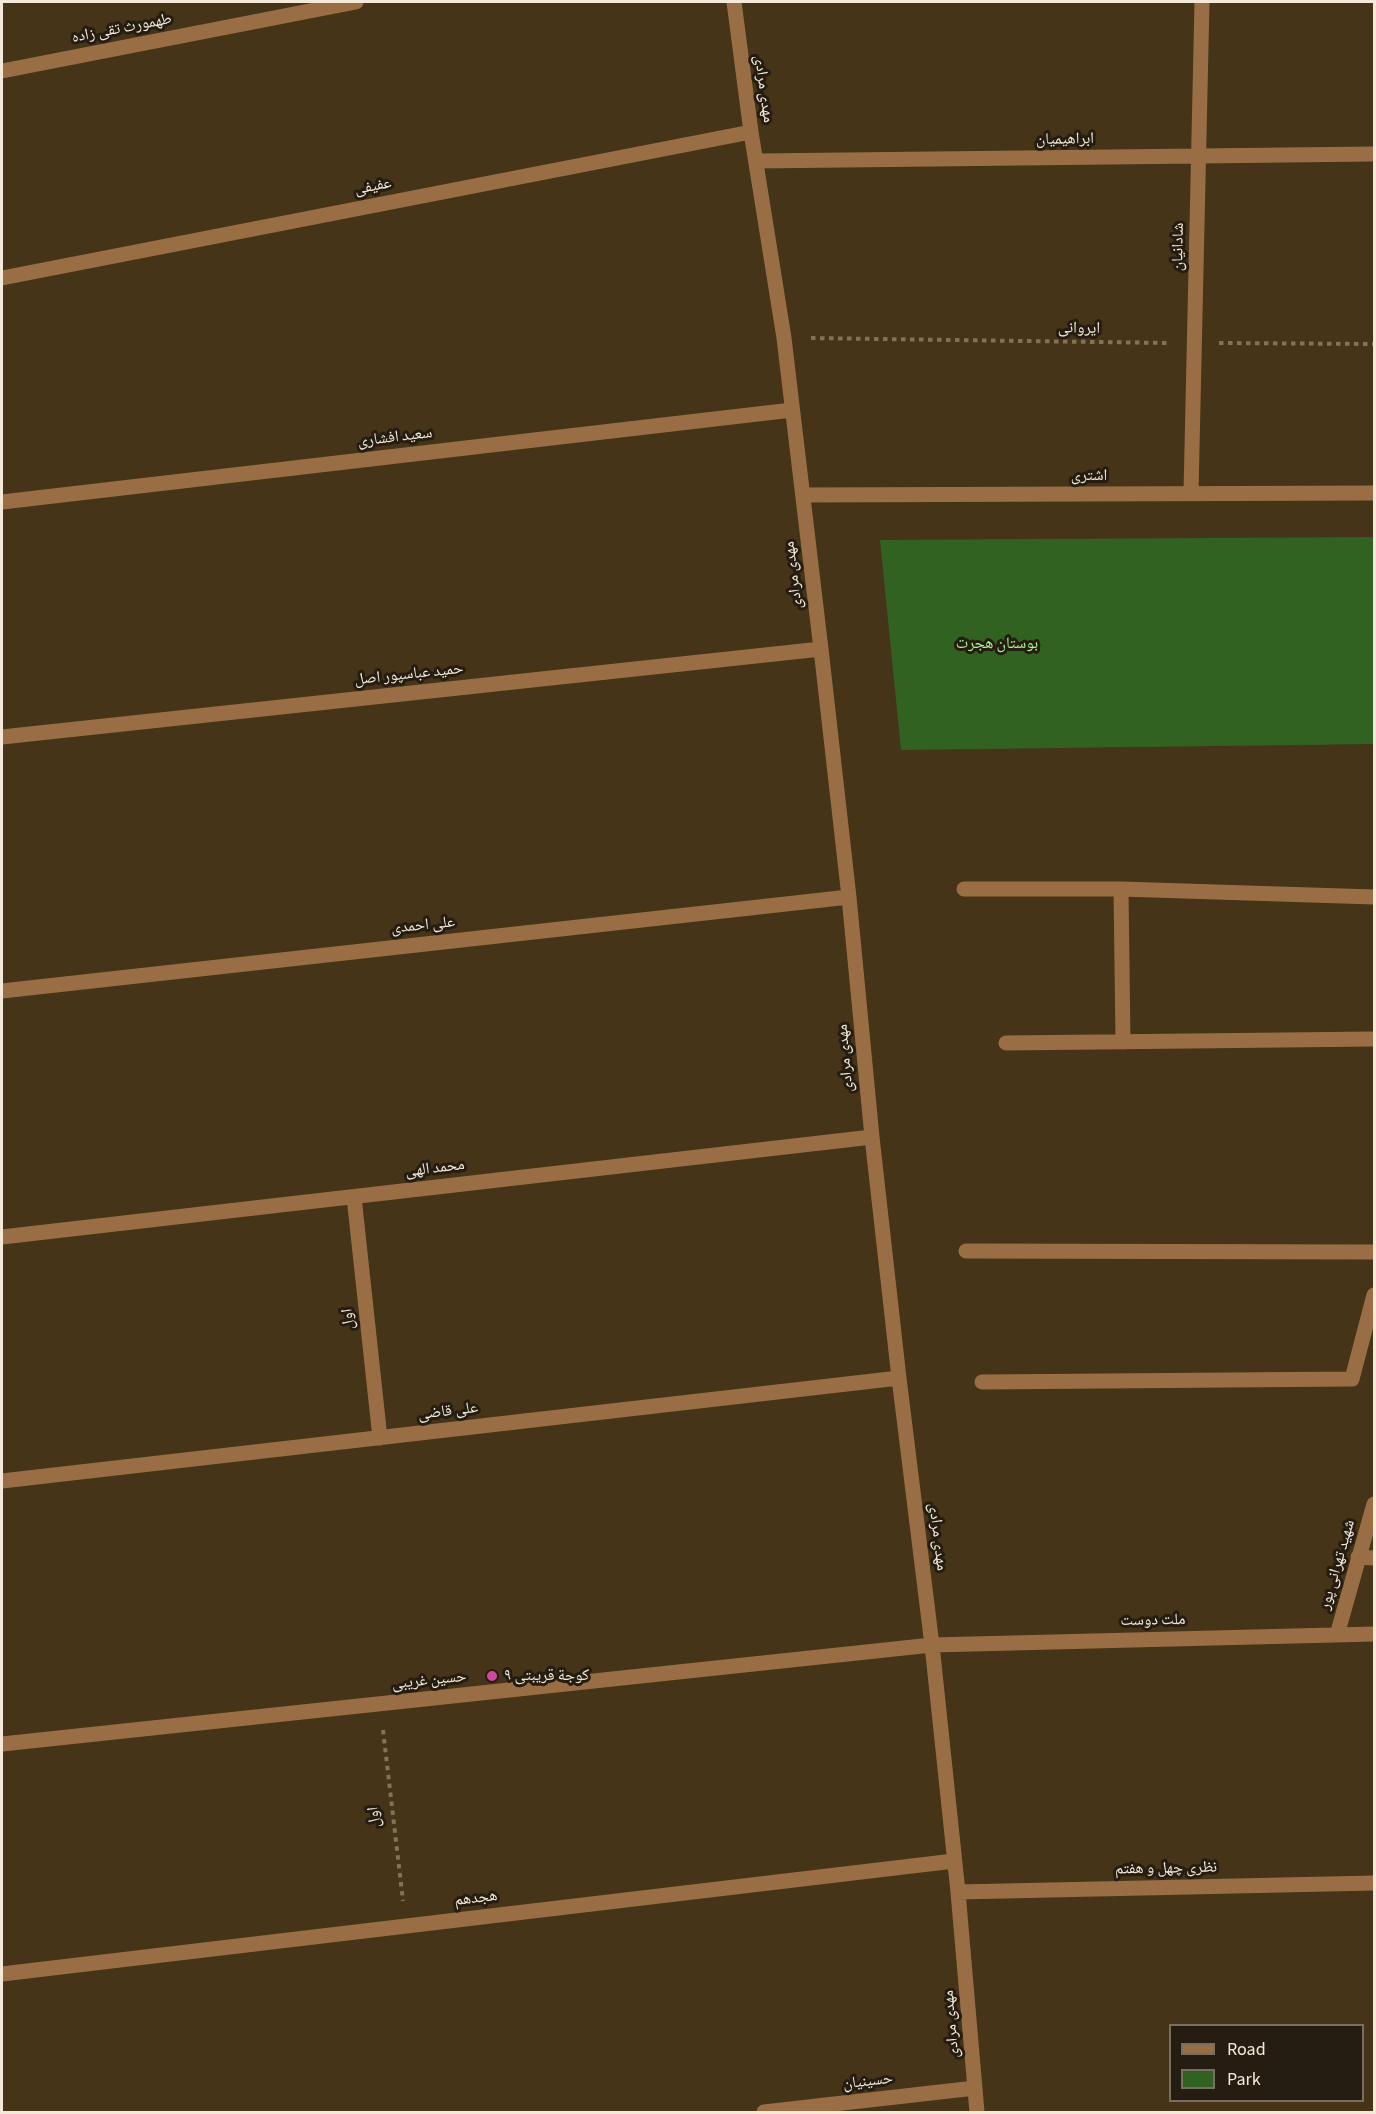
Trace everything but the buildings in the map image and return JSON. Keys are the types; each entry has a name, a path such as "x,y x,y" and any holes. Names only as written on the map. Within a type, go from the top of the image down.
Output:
{"street":[{"name":"طهمورث تقی زاده","path":"2,72 356,2"},
{"name":"مهدی مرادی","path":"734,2 751,132 784,338 821,649 849,897 872,1137 932,1645 958,1892 977,2112"},
{"name":"شادانیان","path":"1191,493 1203,2"},
{"name":"عفیفی","path":"2,278 751,132"},
{"name":"ابراهیمیان","path":"756,161 1374,154"},
{"name":"سعید افشاری","path":"2,502 792,410"},
{"name":"اشتری","path":"803,495 1374,493"},
{"name":"حمید عباسپور اصل","path":"2,737 821,649"},
{"path":"964,889 1120,889 1374,897"},
{"path":"1120,889 1123,1042"},
{"name":"علی احمدی","path":"2,990 849,897"},
{"path":"1006,1043 1374,1039"},
{"name":"محمد الهی","path":"2,1237 872,1137"},
{"name":"اول","path":"354,1197 380,1437"},
{"path":"966,1251 1374,1252"},
{"path":"982,1382 1352,1379 1374,1295"},
{"name":"علی قاضی","path":"2,1481 899,1378"},
{"name":"شهید تهرانی پور","path":"1337,1635 1374,1504"},
{"path":"1358,1557 1374,1558"},
{"name":"ملت دوست","path":"932,1645 1374,1634"},
{"name":"حسین غریبی","path":"2,1744 932,1645"},
{"name":"هجدهم","path":"2,1974 954,1861"},
{"name":"نظری چهل و هفتم","path":"958,1892 1374,1883"},
{"name":"حسینیان","path":"764,2112 975,2088"}],"path":[{"name":"ایروانی","path":"784,338 1374,344"},
{"name":"اول","path":"380,1704 406,1926"}],"green space":[{"name":"بوستان هجرت","path":"1374,537 1374,744 901,750 880,540"}],"place":[{"name":"۹ کوجة قریبتی","path":"492,1676"}]}
